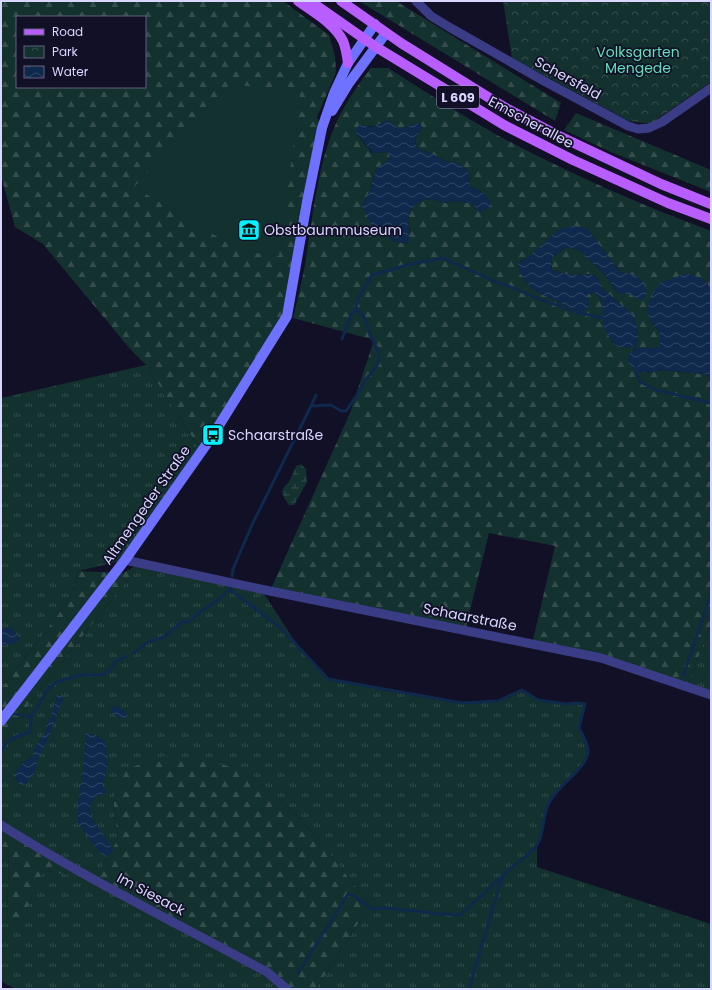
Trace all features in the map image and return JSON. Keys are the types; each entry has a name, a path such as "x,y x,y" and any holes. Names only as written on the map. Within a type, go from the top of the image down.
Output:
{"main road":[{"path":"298,1 338,33 345,46 348,63"},
{"name":"Emscherallee","path":"310,1 376,47 504,125 547,147 668,203 711,219"},
{"name":"Emscherallee","path":"341,1 386,33 474,89 555,134 661,184 711,204"}],"street":[{"name":"Schersfeld","path":"416,1 431,16 449,27 622,124 638,129 649,128 662,122 711,88"},
{"name":"Altmengeder Straße","path":"1,721 125,560 213,435 287,316 307,202 322,128 334,93 348,63 375,24"},
{"name":"Altmengeder Straße","path":"322,128 349,83 386,33"},
{"name":"Schaarstraße","path":"125,560 601,658 711,695"},
{"name":"Im Siesack","path":"1,825 94,880 267,972 287,989"}],"green space":[{"path":"1,1 283,1 329,35 335,56 336,73 317,117 322,128 289,307 201,451 146,365 130,349 43,244 15,227 1,176"},
{"path":"359,1 396,1 561,103 555,121"},
{"name":"Volksgarten Mengede","path":"503,1 711,1 711,82 650,124 629,121 512,58"},
{"path":"371,68 388,68 469,119 549,162 656,210 711,231 711,290 705,280 651,322 660,333 660,348 637,348 645,373 663,370 703,374 711,377 711,624 687,687 601,658 532,644 555,546 489,533 465,631 270,591 350,413 374,340 293,318 304,272 314,206 327,147 342,111 352,94","holes":["417,123 421,125 422,128 415,141 419,150 428,152 445,161 458,163 467,169 470,177 469,186 482,192 475,209 471,203 453,201 446,203 432,199 423,200 416,204 410,211 408,220 410,231 408,243 394,242 389,237 387,231 362,206 370,190 376,169 389,159 390,155 386,152 372,153 356,133 360,125 399,129","587,228 620,272 632,274 637,299 630,294 621,294 615,290 607,277 579,250 566,247 551,259 552,270 570,275 593,274 599,280 602,288 633,315 630,348 618,347 611,340 601,299 594,292 586,295 589,305 586,311 578,311 533,290 520,273 521,260 526,259"]},
{"path":"230,84 300,93 279,256 241,251 134,187"},
{"path":"576,113 711,170 711,192 611,152 564,130"},
{"path":"146,365 201,451 125,560 78,571 73,592 58,615 1,689 1,398"},
{"path":"301,464 306,469 307,482 294,505 289,505 282,492 284,487 289,482 296,466"},
{"path":"141,563 261,589 299,648 329,679 462,703 498,701 522,690 538,700 566,704 585,704 579,728 586,742 588,752 584,762 571,778 557,790 549,802 542,833 537,846 537,867 711,924 711,989 316,989 370,905 295,813 242,768 113,798 118,839 95,880 267,972 287,989 16,989 1,981 1,846 9,850 7,918 20,926 43,870 93,879 1,825 1,744 34,697"},
{"path":"141,563 34,697 1,744 1,689 58,615 73,592 78,571 123,573"},
{"path":"711,624 711,695 687,687"},
{"path":"163,756 242,768 295,813 370,905 316,989 287,989 280,983 94,880 118,839 113,798 127,769"},
{"path":"1,825 94,880 43,870 20,927 7,918 9,850 1,846"}],"water":[{"path":"388,120 399,129 417,123 421,125 422,128 415,141 419,150 428,152 445,161 458,163 467,169 470,177 469,186 485,195 490,201 491,205 484,211 479,212 471,203 453,201 446,203 432,199 423,200 416,204 410,211 408,220 410,237 408,243 395,242 390,238 386,230 372,226 362,206 370,190 376,169 389,159 390,155 386,152 373,153 356,133 356,128 360,125 372,127"},
{"path":"574,226 587,228 620,272 632,274 643,281 647,293 642,301 630,294 621,294 615,290 607,277 579,250 566,247 551,259 552,270 570,275 592,274 599,280 602,288 633,315 638,330 638,341 630,348 618,347 611,340 604,328 601,299 594,292 587,295 589,305 586,311 578,311 533,290 520,273 518,264 521,260 526,259 560,229"},
{"path":"687,273 705,280 711,290 711,377 703,374 663,370 645,373 634,370 628,362 629,354 637,348 660,348 660,333 651,322 647,310 652,295 660,283"},
{"path":"5,628 12,628 20,640 10,645 1,645 1,631"},
{"path":"57,695 63,698 50,734 37,761 36,770 27,783 23,785 18,783 15,778 15,772 33,755 35,747 45,733 48,720 53,717 52,710 57,701 55,696"},
{"path":"114,705 125,711 128,717 120,718 116,716 111,710"},
{"path":"86,733 96,735 105,741 108,762 103,787 108,792 96,796 90,807 92,818 114,850 106,857 99,852 78,823 78,802"}],"waterway":[{"path":"232,576 233,569 252,525 311,406 331,405 341,411 346,411 366,379 378,365 378,351 367,328 364,316 355,310 359,297 372,275 411,264 443,258 534,297 576,312 606,319"},
{"path":"342,339 351,315 355,310"},
{"path":"634,354 636,339"},
{"path":"636,367 639,381 656,390 711,403"},
{"path":"311,406 316,395"},
{"path":"134,653 148,642 164,637 182,622 189,622 226,593 230,588"},
{"path":"229,589 281,628 328,679 462,703 498,701 522,690 538,700 566,704 585,704 579,728 587,744 587,756 579,769 559,789 547,806 540,840 529,854 512,867 460,915 388,908 372,909 352,895 348,894 298,973"},
{"path":"683,676 711,595"},
{"path":"1,750 10,740 30,732 31,717 48,689 57,682 79,675 102,675 110,670 115,662 127,656"},
{"path":"15,714 31,717"},
{"path":"469,989 502,877"}],"place":[{"name":"Obstbaummuseum","path":"249,230"},
{"name":"Schaarstraße","path":"213,435"}]}
